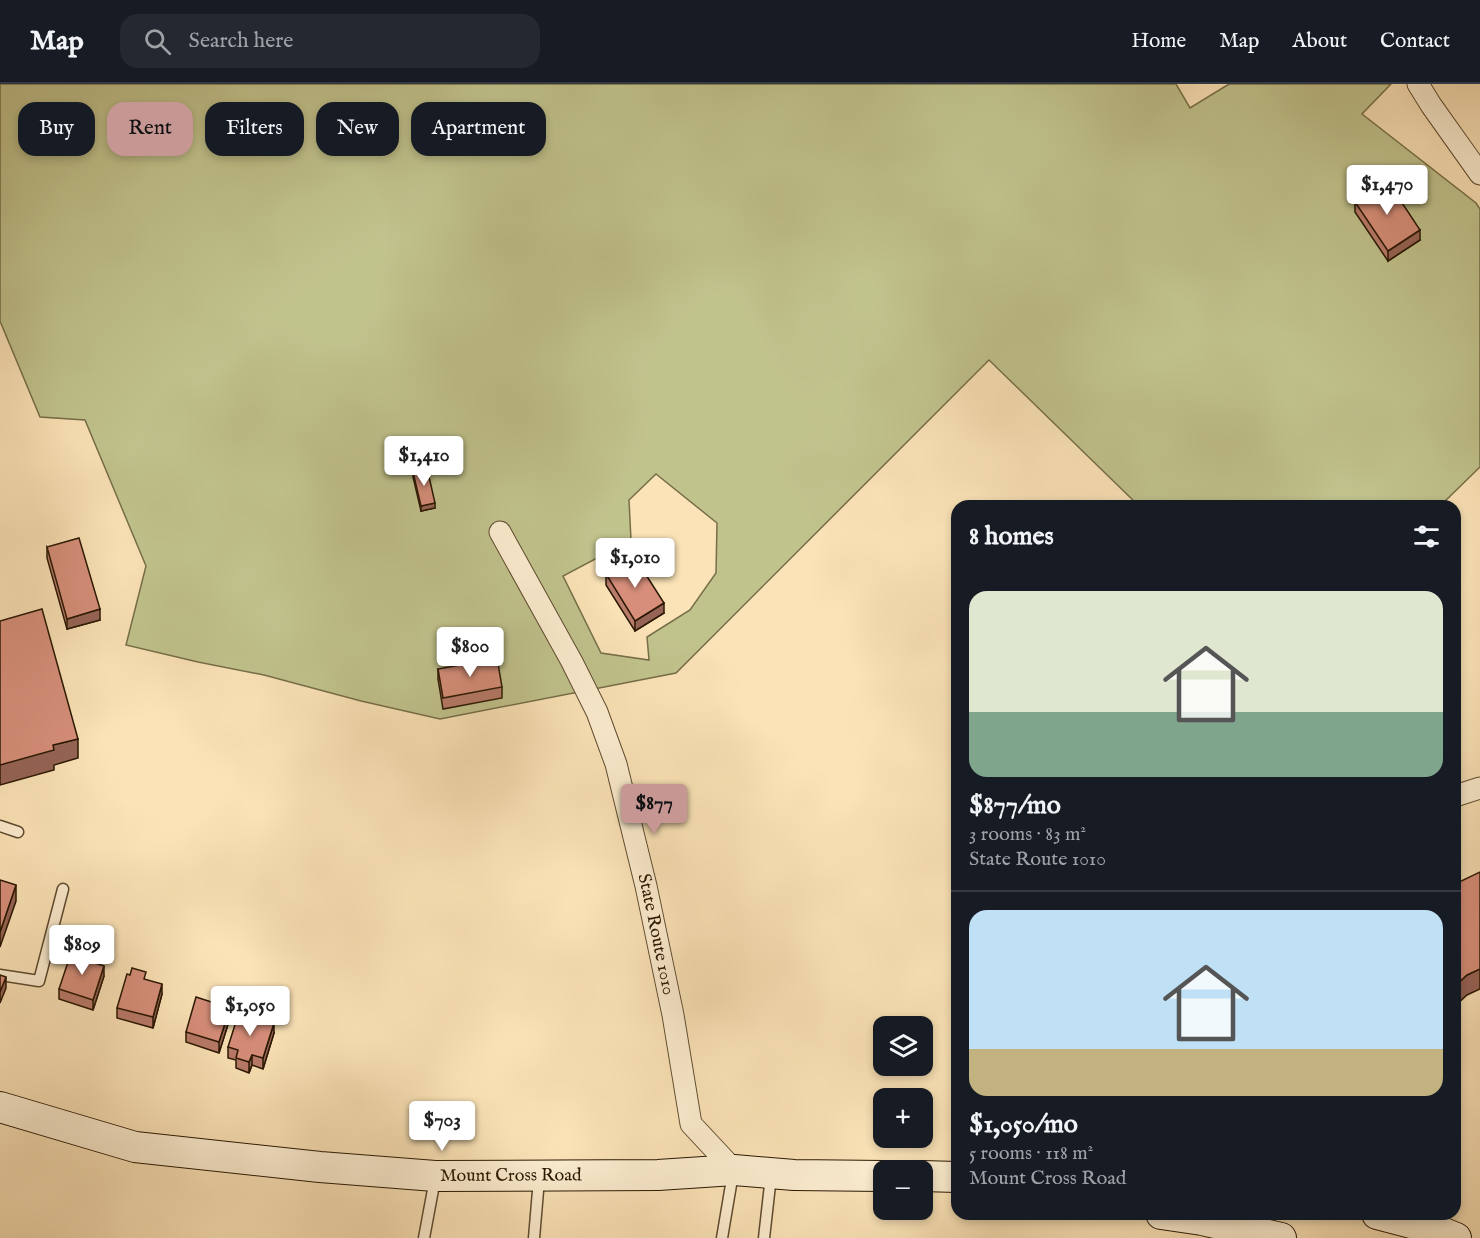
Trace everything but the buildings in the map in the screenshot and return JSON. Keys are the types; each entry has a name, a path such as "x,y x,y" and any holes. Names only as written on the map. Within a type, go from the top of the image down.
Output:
{"main road":[{"name":"Mount Cross Road","path":"0,1107 135,1147 320,1167 435,1176 658,1175 734,1170 794,1175 873,1176"},
{"path":"933,1176 951,1177"},
{"path":"1202,1220 1281,1238"},
{"path":"1400,1220 1434,1229 1455,1238"}],"street":[{"path":"1418,84 1480,174"},
{"name":"State Route 1010","path":"500,532 597,712 612,754 646,886 673,1015 691,1124 734,1170"},
{"path":"1461,794 1480,788"}],"lane":[{"path":"0,826 18,832"},
{"path":"0,975 39,981 63,889"},
{"path":"722,1238 734,1170"},
{"path":"764,1238 771,1174"},
{"path":"534,1238 540,1175"},
{"path":"424,1238 435,1176"}],"green space":[{"path":"0,84 1176,84 1190,108 1229,84 1391,84 1362,114 1476,203 1480,209 1480,467 1446,500 1133,500 989,360 676,673 440,719 264,675 126,645 146,566 85,420 40,417 0,321","holes":["656,474 717,523 716,573 690,610 647,637 649,660 601,653 563,576 631,540 629,500"]}]}
